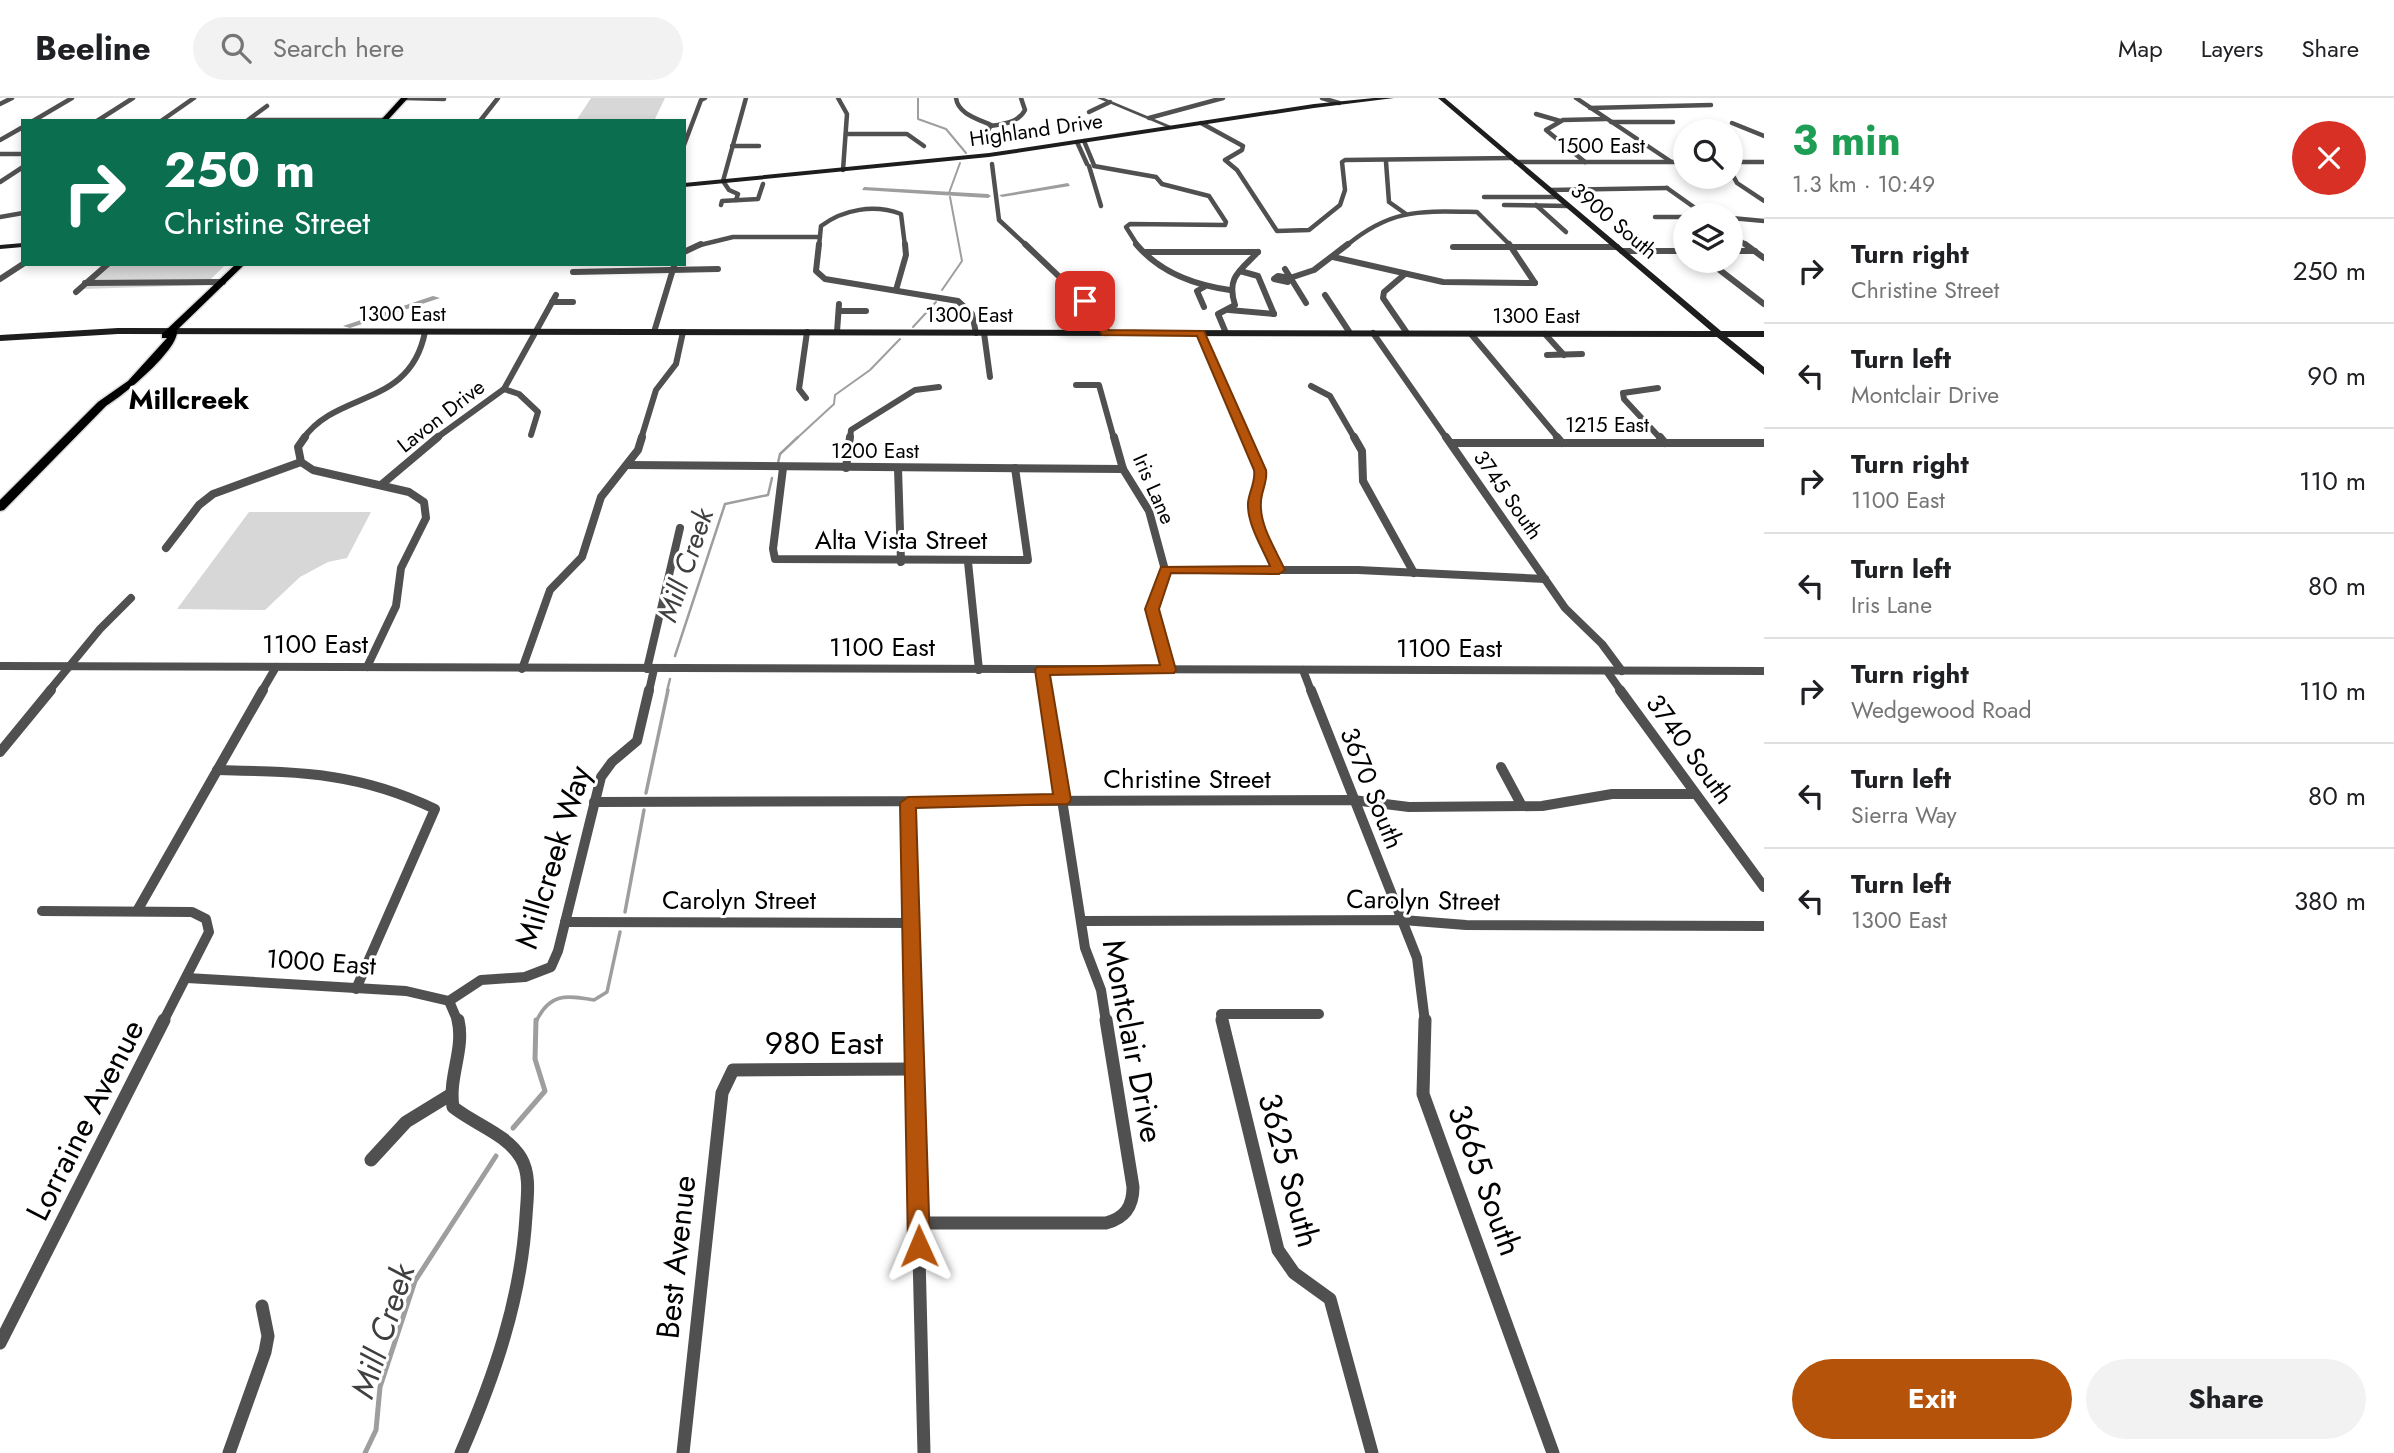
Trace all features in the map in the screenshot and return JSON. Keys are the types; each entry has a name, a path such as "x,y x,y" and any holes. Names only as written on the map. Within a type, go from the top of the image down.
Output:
{"main road":[{"path":"384,119 405,98"},
{"name":"Highland Drive","path":"686,184 843,170 1081,142 1339,103 1391,98"},
{"name":"3900 South","path":"1441,98 1764,372"},
{"path":"0,247 21,245"},
{"path":"0,507 102,404 103,397 124,375 239,266"},
{"name":"1300 East","path":"0,338 91,331 1764,334"}],"street":[{"path":"0,104 12,98"},
{"path":"36,119 72,98"},
{"path":"100,119 133,98"},
{"path":"164,119 194,98"},
{"path":"405,98 444,99"},
{"path":"482,119 498,98"},
{"path":"686,140 701,100 705,98"},
{"path":"736,201 738,194 728,189 723,181 746,98"},
{"path":"838,98 847,114 843,170"},
{"path":"957,98 961,110 991,126 1006,124 1022,116 1025,110 1021,98"},
{"path":"1100,98 1173,128"},
{"path":"1149,118 1223,98"},
{"path":"1322,98 1339,103"},
{"path":"1576,98 1670,162"},
{"path":"1089,112 1110,102"},
{"path":"1590,108 1711,104"},
{"path":"249,119 267,106"},
{"path":"1536,114 1560,121 1673,122"},
{"path":"1560,121 1546,130 1585,162"},
{"name":"1500 East","path":"1200,123 1243,146 1242,150 1225,160 1230,167 1237,170 1277,230 1309,230 1340,205 1345,190 1342,162 1345,160 1670,162"},
{"path":"985,136 991,126"},
{"path":"1743,127 1764,136"},
{"path":"0,140 21,128"},
{"path":"846,134 906,134 924,146"},
{"path":"1081,142 1091,165 1101,206"},
{"path":"732,146 759,146"},
{"path":"0,154 21,154"},
{"path":"1386,162 1390,184 1389,202 1407,214"},
{"path":"1743,162 1764,162"},
{"path":"992,164 999,220 1091,307 1106,333"},
{"path":"1091,165 1156,177 1162,184 1203,192 1213,199 1226,222 1225,225 1130,224 1126,227 1131,239 1170,273 1205,287 1230,290"},
{"path":"0,182 21,168"},
{"path":"721,205 722,201 758,199 763,184"},
{"path":"1550,190 1667,186 1689,203"},
{"path":"1743,187 1764,201"},
{"path":"1748,191 1764,192"},
{"path":"1484,197 1558,197"},
{"path":"1504,205 1568,205"},
{"path":"1536,205 1566,232"},
{"path":"897,290 906,255 902,217 893,211 879,208 857,211 825,222 820,237 816,271 819,276 897,290 950,299 970,307 980,332 990,377"},
{"path":"1290,278 1309,274 1376,223 1407,214 1477,212 1512,247 1535,283 1443,282 1333,257"},
{"path":"0,218 21,214"},
{"path":"1655,217 1673,217"},
{"path":"1743,219 1764,221"},
{"path":"686,251 724,238 820,237"},
{"path":"1743,242 1764,258"},
{"path":"1453,247 1673,251"},
{"path":"1743,251 1755,251"},
{"path":"1145,252 1258,252 1232,280 1230,290 1235,303 1229,310 1218,315 1226,333"},
{"path":"0,279 21,265"},
{"path":"76,292 106,266"},
{"path":"653,332 674,267"},
{"path":"573,272 674,267 718,269"},
{"path":"1286,269 1306,303"},
{"path":"1229,310 1273,314 1258,276 1240,271"},
{"path":"1724,273 1764,304"},
{"path":"1405,274 1384,292 1382,298 1407,333"},
{"path":"85,283 223,282"},
{"path":"1204,307 1197,291 1205,287"},
{"name":"Lavon Drive","path":"381,485 439,436 504,389 555,295"},
{"path":"1325,295 1350,334"},
{"path":"552,302 573,302"},
{"path":"838,332 839,308 866,311"},
{"path":"367,667 396,606 401,568 427,513 424,502 415,495 381,485 313,470 301,462 298,447 309,432 410,369 421,354 425,332"},
{"path":"522,668 550,590 582,557 601,497 609,483 628,465 638,450 656,390 676,364 683,332"},
{"path":"806,398 799,389 807,332"},
{"path":"1200,333 1260,470 1261,478 1254,501 1255,516 1279,570"},
{"name":"3745 South","path":"1373,334 1565,608 1602,644 1622,671"},
{"path":"1471,334 1562,443"},
{"path":"1545,334 1564,355"},
{"path":"1546,355 1582,355"},
{"name":"Iris Lane","path":"1076,385 1099,385 1123,469 1149,511 1165,569"},
{"path":"1311,386 1330,396 1362,452 1361,477 1414,573"},
{"path":"846,468 851,430 915,390 939,387"},
{"path":"1658,388 1623,393 1624,399 1665,443"},
{"path":"504,389 519,394 538,412 531,435"},
{"name":"1215 East","path":"1451,443 1764,443"},
{"path":"166,548 199,505 213,494 301,462"},
{"name":"1200 East","path":"628,465 1123,469"},
{"name":"Alta Vista Street","path":"783,468 773,549 775,559 901,562 1028,560 1016,468"},
{"path":"898,468 901,562"},
{"name":"Millcreek Way","path":"449,1001 481,980 525,977 551,967 565,922 594,802 605,770 637,741 680,528"},
{"path":"968,562 979,670"},
{"path":"1169,670 1152,609 1165,569 1414,573 1545,579"},
{"path":"0,752 100,629 131,598"},
{"name":"1100 East","path":"0,666 1764,671"},
{"path":"42,911 137,911 276,667"},
{"name":"Montclair Drive","path":"919,1223 1106,1223 1124,1216 1131,1207 1133,1186 1101,990 1087,954 1042,670"},
{"name":"3670 South","path":"1303,670 1403,920"},
{"name":"3740 South","path":"1607,671 1693,794 1719,823 1764,887"},
{"path":"1501,767 1522,806"},
{"path":"217,770 294,771 331,775 419,801 435,809 356,989"},
{"name":"Christine Street","path":"594,802 1353,800 1409,807 1556,805 1612,794 1693,794"},
{"path":"908,803 924,1453"},
{"name":"Lorraine Avenue","path":"0,1343 209,933 206,919 192,912 137,911"},
{"name":"Carolyn Street","path":"1081,921 1403,920 1466,925 1764,926"},
{"name":"3665 South","path":"1403,920 1420,974 1426,1029 1421,1080 1423,1094 1553,1453"},
{"name":"Carolyn Street","path":"565,922 912,923"},
{"name":"1000 East","path":"187,978 356,989 416,990 449,1001"},
{"path":"449,1001 457,1011 462,1031 450,1095 453,1107 514,1147 523,1161 527,1178 524,1250 509,1324 498,1365 461,1453"},
{"name":"3625 South","path":"1319,1014 1221,1014 1278,1250 1291,1273 1321,1289 1330,1299 1372,1453"},
{"name":"980 East","path":"733,1070 915,1069"},
{"name":"Best Avenue","path":"683,1453 722,1093 733,1070"},
{"path":"371,1160 385,1138 403,1121 450,1095"},
{"path":"229,1453 265,1352 268,1336 262,1306"}],"shaded area":[{"path":"591,98 665,98 655,119 577,119"},
{"path":"111,266 224,266 205,285 84,289"},
{"path":"249,512 371,512 347,558 328,562 300,577 265,610 177,609"}],"waterway":[{"name":"Mill Creek","path":"918,98 918,119 946,129 966,153"},
{"name":"Mill Creek","path":"949,193 960,163"},
{"path":"1002,195 1068,185"},
{"path":"864,189 988,196"},
{"name":"Mill Creek","path":"942,290 962,261 950,197"},
{"path":"347,326 436,298"},
{"name":"Mill Creek","path":"913,327 936,302"},
{"name":"Mill Creek","path":"796,439 834,404 835,395 870,370 900,339"},
{"name":"Mill Creek","path":"778,463 780,454 798,437"},
{"name":"Mill Creek","path":"675,656 725,504 768,495 772,478"},
{"name":"Mill Creek","path":"667,691 670,679"},
{"name":"Mill Creek","path":"646,793 668,690"},
{"name":"Mill Creek","path":"625,912 644,810"},
{"name":"Mill Creek","path":"536,1022 547,1006 559,998 594,1000 607,992 620,932"},
{"name":"Mill Creek","path":"513,1128 545,1091 535,1059 536,1020"},
{"name":"Mill Creek","path":"365,1453 376,1430 380,1387 415,1281 496,1156"}],"district":[{"name":"Millcreek","path":"189,399"}],"route":[{"path":"919,1246 908,803 1062,800 1042,670 1169,670 1152,609 1153,598 1165,569 1279,570 1255,516 1254,501 1261,484 1260,470 1200,333 1106,333 1097,315 1085,301"}]}
